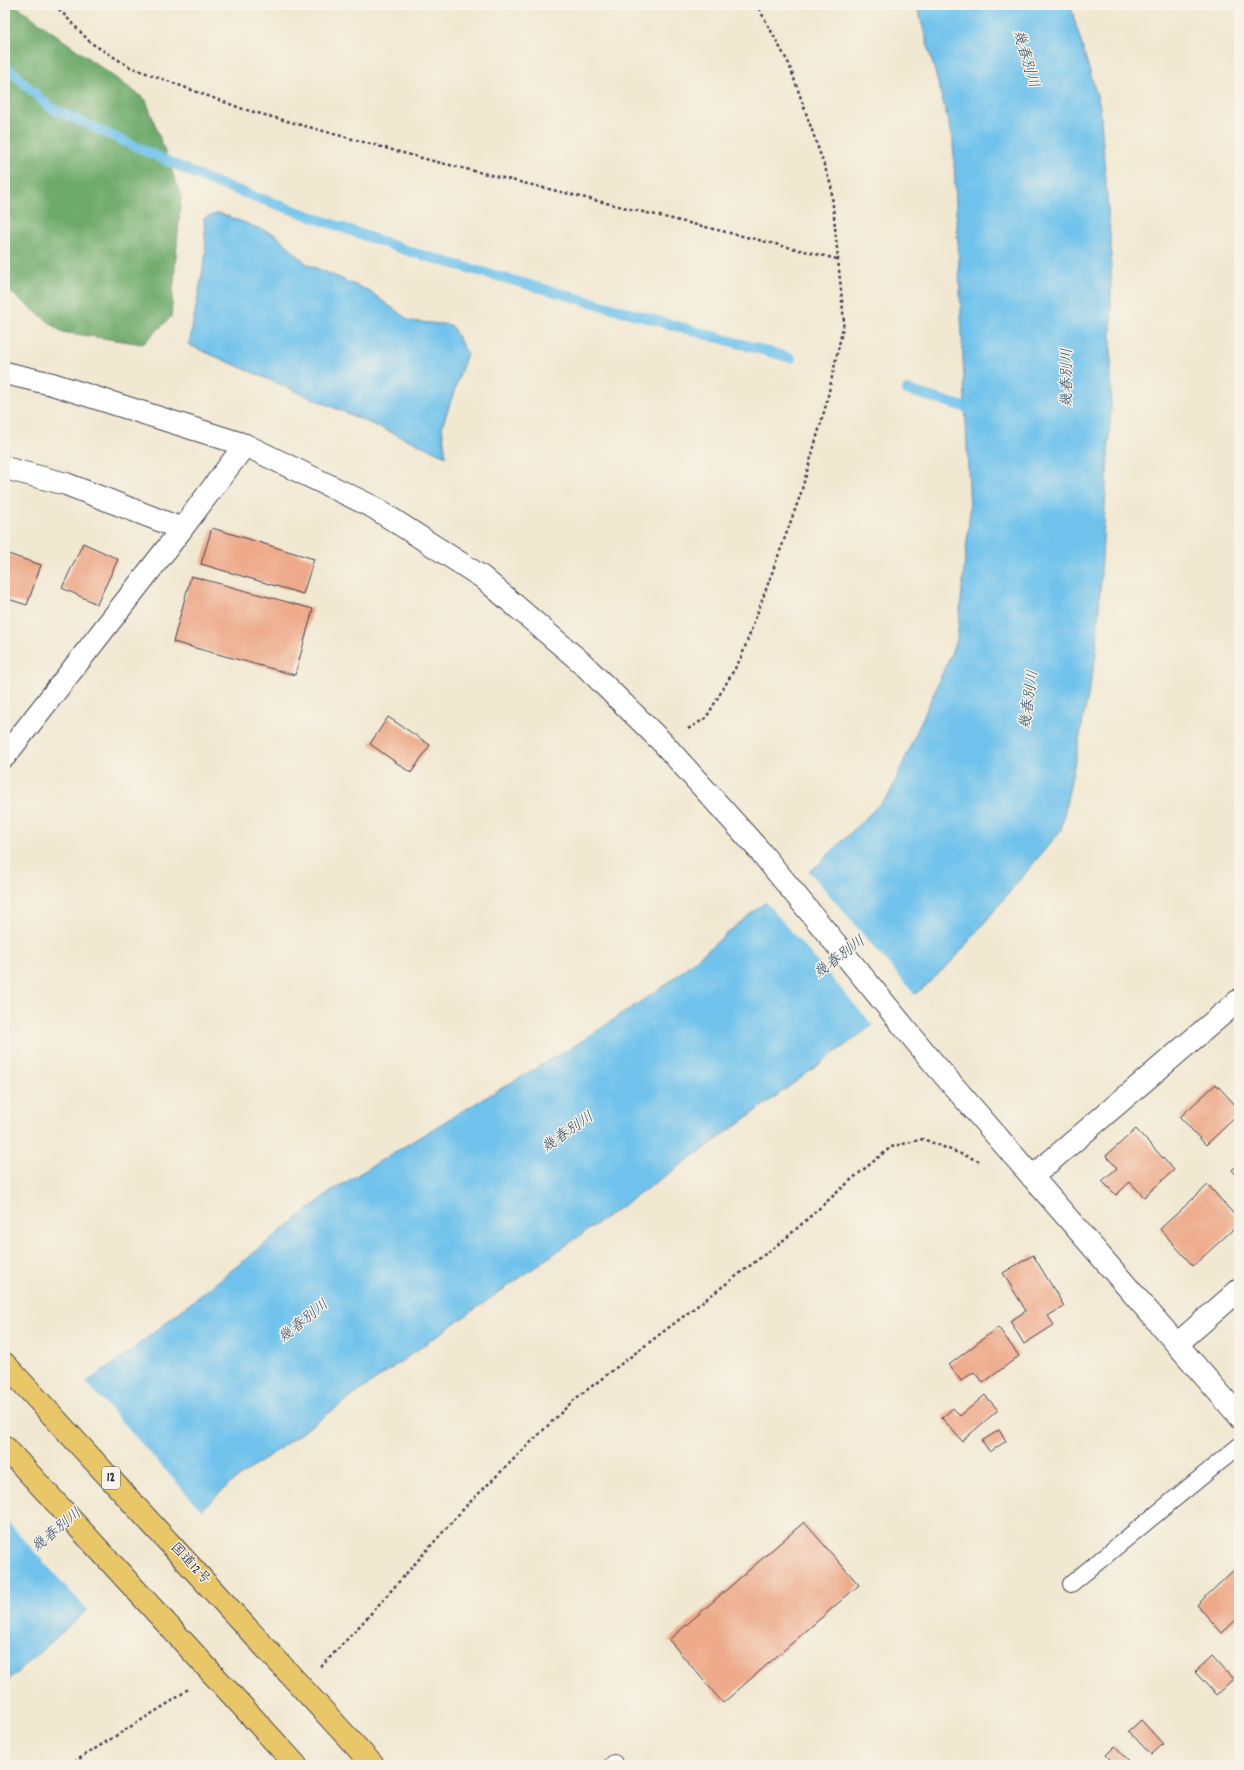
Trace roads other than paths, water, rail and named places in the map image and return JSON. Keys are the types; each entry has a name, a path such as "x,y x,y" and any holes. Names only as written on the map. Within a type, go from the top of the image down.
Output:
{"highway":[{"name":"国道12号","path":"5,1364 216,1592 373,1765"},
{"path":"5,1447 296,1765"}],"street":[{"path":"5,373 52,384 245,445 373,507 482,577 581,662 664,744 759,850 931,1060 1239,1416"},
{"path":"5,756 182,529 245,445"},
{"path":"5,468 66,484 182,529"},
{"path":"1032,1177 1239,1000"},
{"path":"1177,1344 1239,1290"}],"lane":[{"path":"1071,1584 1239,1446"}],"water":[{"name":"幾春別川","path":"917,5 1070,5 1100,106 1111,249 1111,408 1096,656 1061,830 955,958 927,985 715,1141 441,1333 231,1483 5,1683 5,1439 119,1360 333,1190 459,1113 576,1045 667,984 754,911 817,866 889,795 957,640 970,511 953,139"},
{"path":"219,213 276,235 307,264 369,291 410,321 451,325 467,353 442,427 446,456 189,345 206,253 204,218"}],"waterway":[{"path":"5,65 49,107 211,181 411,252 791,358"},
{"path":"907,390 978,411"}]}
